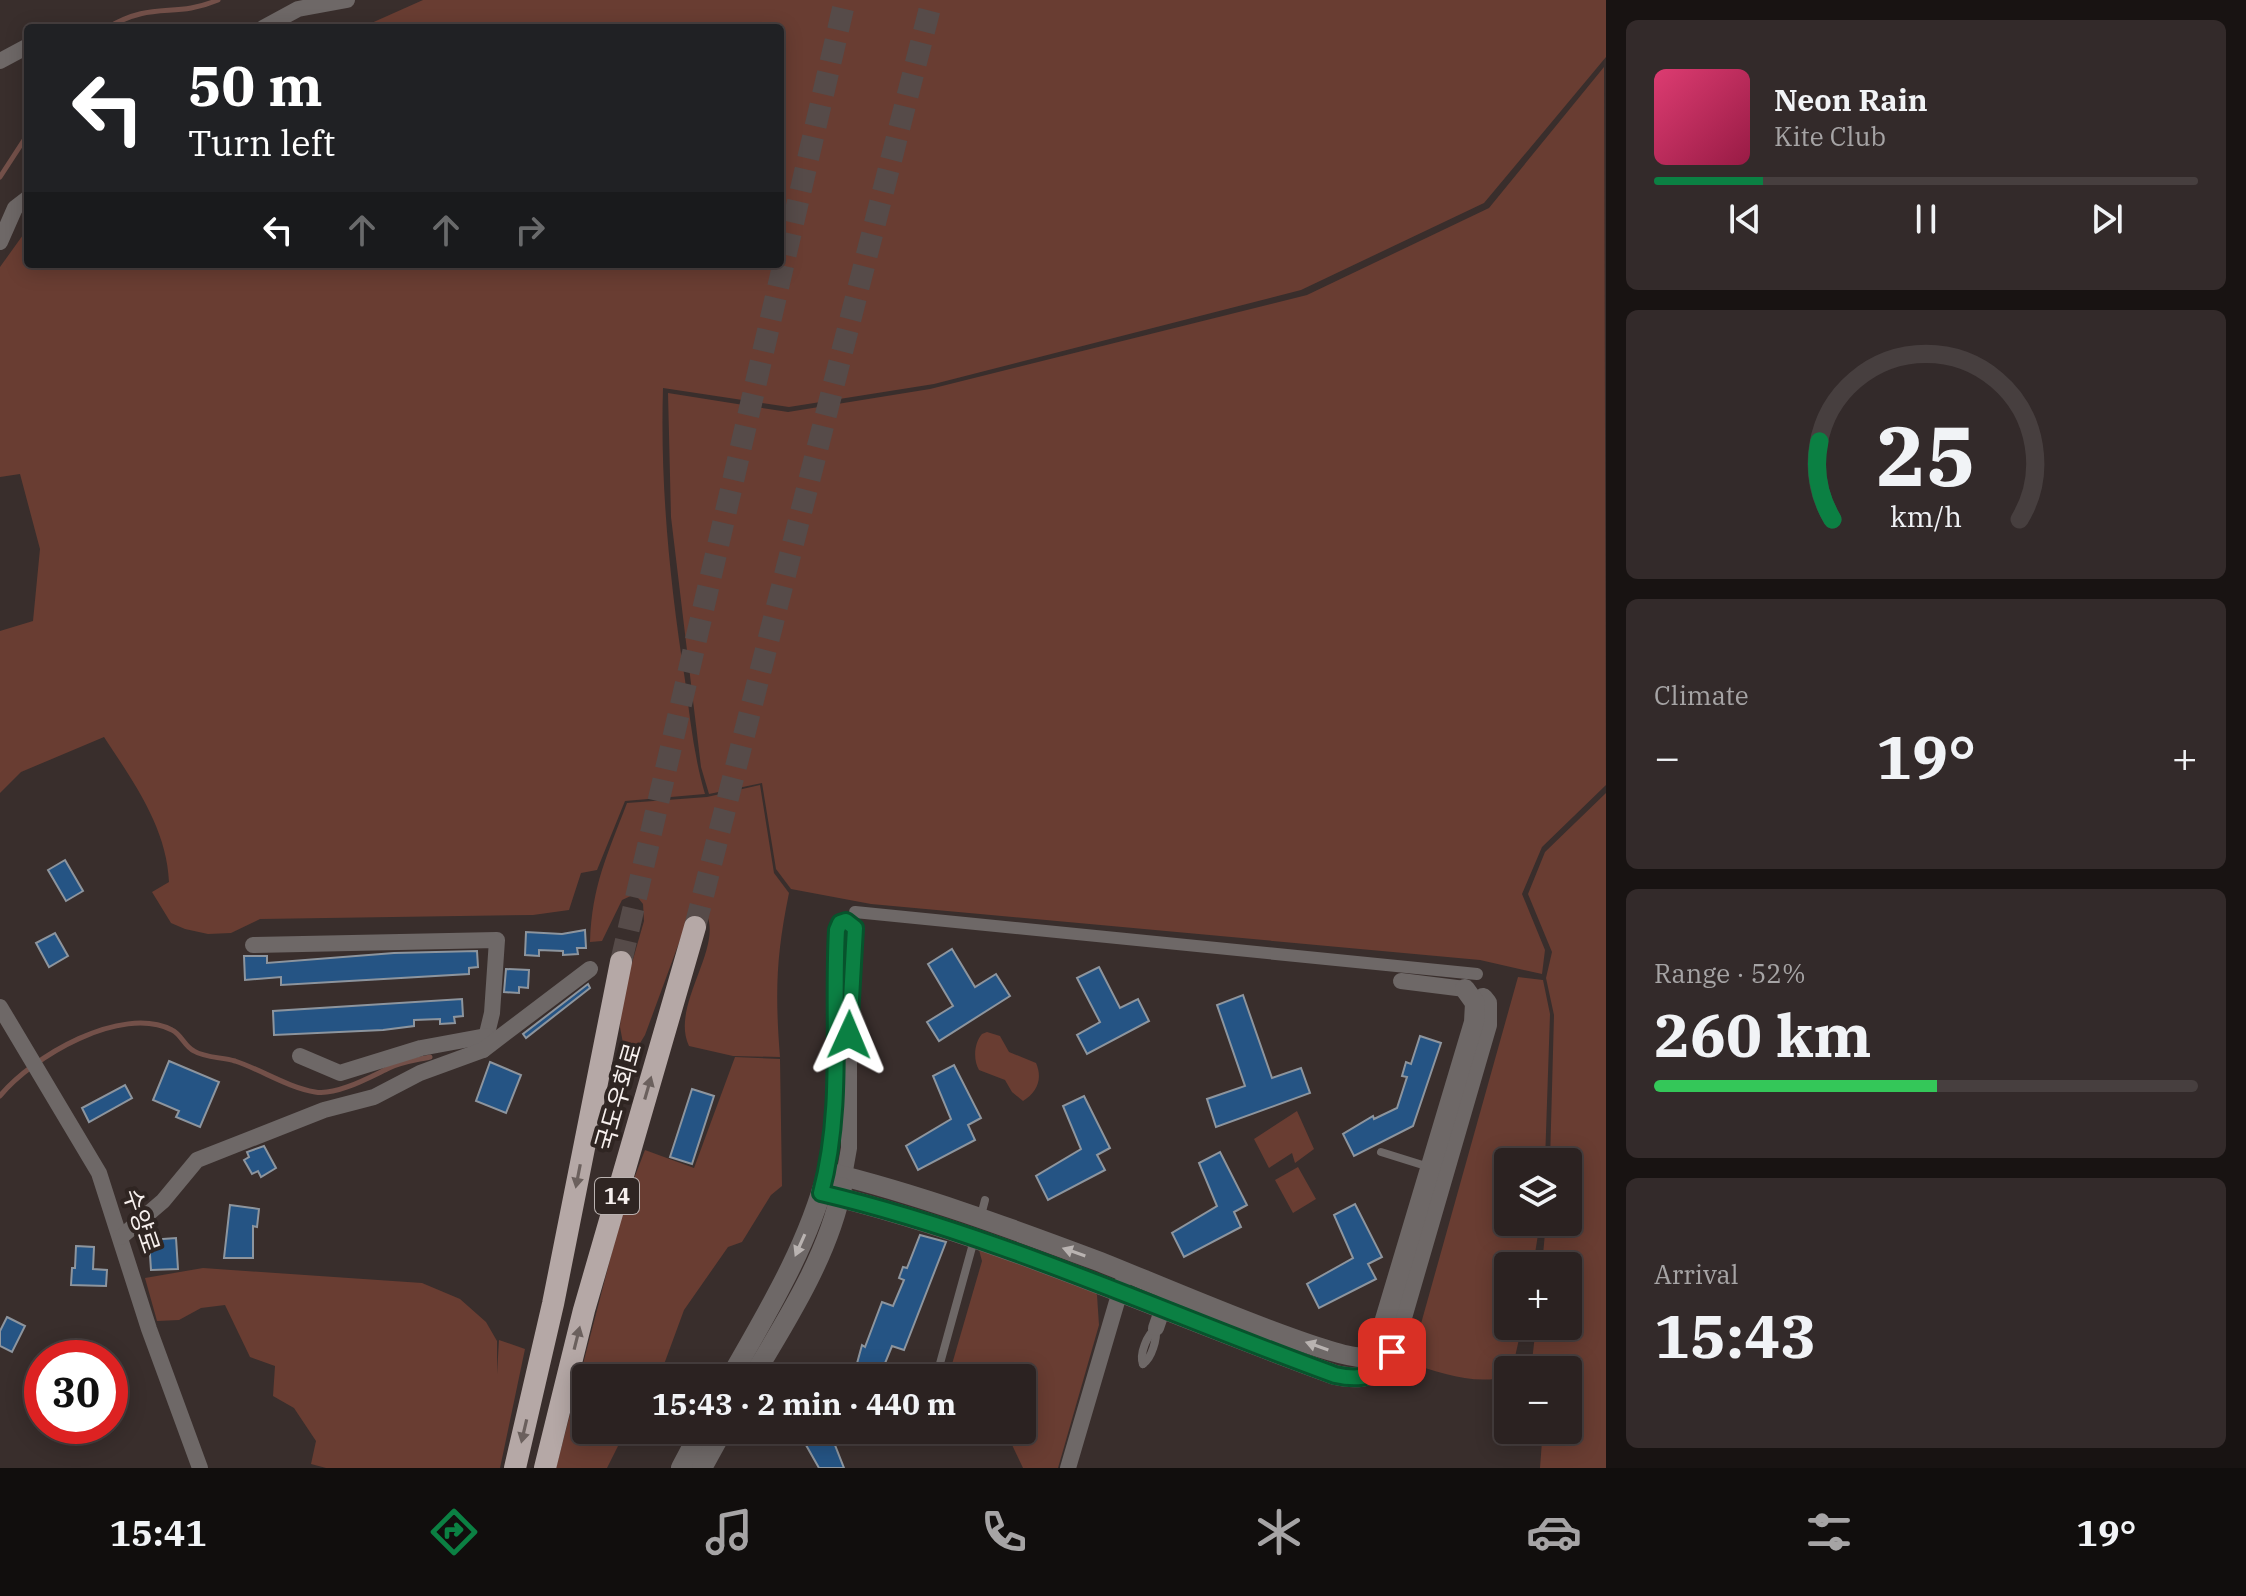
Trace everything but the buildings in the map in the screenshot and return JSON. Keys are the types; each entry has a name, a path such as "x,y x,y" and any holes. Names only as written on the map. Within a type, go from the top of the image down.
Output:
{"highway":[{"name":"국도우회로","path":"545,1468 584,1310 695,927"},
{"name":"국도우회로","path":"515,1468 553,1304 621,962"}],"street":[{"path":"270,24 298,9 347,0"},
{"path":"0,61 24,48"},
{"path":"0,242 15,208 24,201"},
{"path":"855,912 1471,981"},
{"path":"826,1236 835,1174 849,1148 849,992 855,928 846,921 840,923 837,930 833,993 837,1087 832,1145 835,1174"},
{"path":"253,945 497,940 492,1013 484,1043"},
{"path":"121,1237 163,1201 197,1160 324,1110 374,1097 484,1043 590,969"},
{"path":"1401,981 1471,981"},
{"path":"835,1174 980,1219 1166,1298 1335,1375 1354,1379 1369,1376 1383,1369 1392,1352 1437,1169 1487,1025 1487,1003 1471,981"},
{"name":"수양로","path":"0,1007 99,1173 149,1329 200,1468"},
{"path":"300,1056 340,1073 421,1048 484,1043"},
{"path":"830,1195 876,1206 980,1219"},
{"path":"738,1364 830,1195"},
{"path":"761,1364 785,1324 826,1236 843,1216 854,1210 876,1206"},
{"path":"1068,1468 1123,1281"},
{"path":"1156,1328 1166,1298"},
{"path":"681,1468 694,1444"},
{"path":"702,1468 715,1444"}],"lane":[{"path":"1381,1152 1437,1169"},
{"path":"940,1364 980,1219"}],"shaded area":[{"path":"423,0 1606,0 1606,57 1484,203 1301,290 934,384 789,407 663,388 663,461 671,571 693,737 705,794 625,801 597,870 581,873 569,910 533,915 260,919 231,933 208,934 171,923 152,892 169,882 162,843 147,806 104,737 21,772 0,793 0,631 33,621 40,549 20,474 0,477 0,267 24,234 24,268 784,268 784,24 369,24"},
{"path":"1604,67 1606,785 1542,847 1522,894 1545,950 1542,974 1480,960 871,904 791,889 776,869 762,783 709,794 701,767 671,517 668,393 788,412 930,389 1307,295 1489,208"},
{"path":"760,785 774,873 789,893 778,975 780,1057 733,1056 689,1046 685,1031 686,1014 708,945 710,929 707,915 694,914 687,921 645,1035 634,1053 625,1054 620,1027 623,994 644,921 643,904 635,894 622,900 602,941 590,942 597,887 627,803 707,797"},
{"path":"1606,793 1606,1468 1540,1468 1542,1444 1582,1444 1582,1356 1533,1356 1534,1340 1582,1340 1582,1252 1543,1252 1545,1236 1582,1236 1582,1148 1550,1148 1554,1015 1546,978 1552,952 1528,894 1545,852"},
{"path":"1518,977 1543,980 1550,1014 1545,1148 1494,1148 1494,1236 1538,1236 1535,1252 1494,1252 1494,1340 1519,1340 1515,1356 1494,1356 1494,1379 1484,1380 1446,1374 1410,1363"},
{"path":"987,1032 1000,1036 1009,1052 1036,1063 1039,1074 1037,1085 1023,1101 1012,1092 1005,1080 979,1070 976,1047 979,1038"},
{"path":"735,1057 780,1059 782,1186 771,1195 742,1242 728,1247 684,1310 664,1364 583,1364 625,1202 645,1150 694,1168"},
{"path":"1297,1111 1314,1149 1295,1163 1292,1153 1269,1168 1254,1139"},
{"path":"1298,1167 1316,1199 1293,1213 1275,1180"},
{"path":"979,1250 1091,1286 1097,1295 1099,1325 1058,1468 1023,1468 1012,1444 1036,1444 1036,1364 952,1364 982,1261"},
{"path":"203,1268 422,1283 460,1299 486,1322 497,1341 497,1374 499,1340 525,1349 500,1468 326,1468 311,1464 316,1441 294,1408 273,1396 275,1366 250,1357 225,1305 201,1308 179,1320 157,1321 145,1278"},
{"path":"572,1406 572,1444 619,1444 607,1468 556,1468"}],"waterway":[{"path":"115,24 138,14 202,6 218,0"},
{"path":"0,177 24,140"},
{"path":"0,1096 14,1081 55,1051 104,1029 128,1024 151,1024 172,1030 198,1053 235,1061 315,1092 343,1089 394,1066 430,1057"}],"tunnel":[{"path":"784,262 845,0"},
{"path":"695,927 932,0"},
{"path":"621,962 783,268"}],"route":[{"path":"849,1035 849,992 855,928 843,921 837,930 833,993 837,1087 832,1145 821,1193 876,1206 1090,1278 1335,1375 1354,1379 1369,1376 1383,1369 1392,1352"}]}
